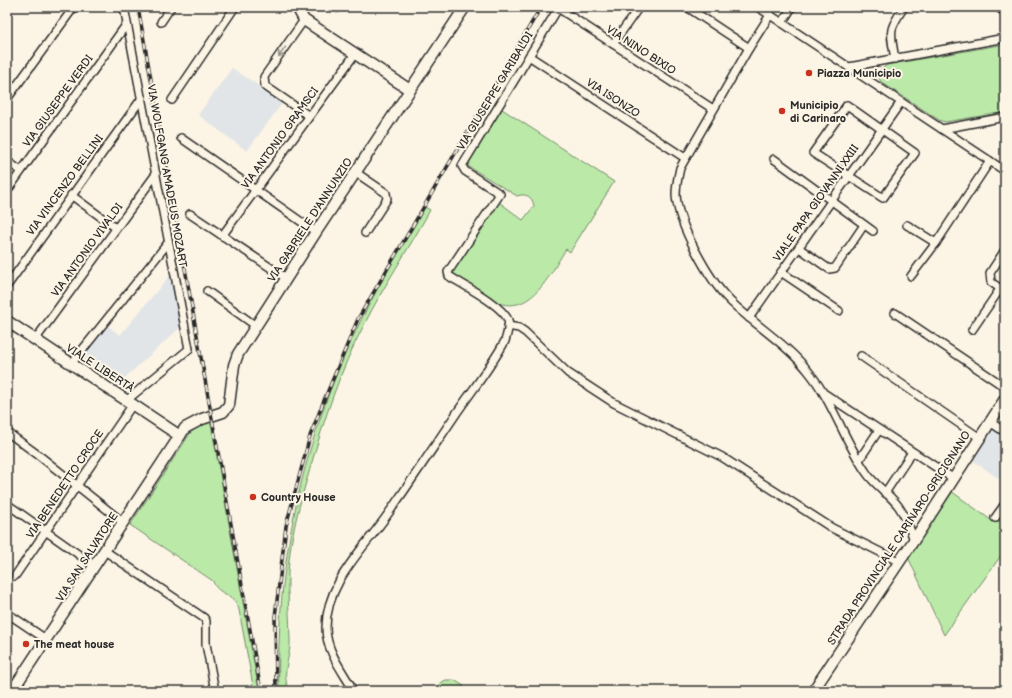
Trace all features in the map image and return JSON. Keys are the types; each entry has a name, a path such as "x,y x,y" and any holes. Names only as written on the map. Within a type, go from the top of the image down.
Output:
{"street":[{"path":"7,99 74,7"},
{"name":"VIA WOLFGANG AMADEUS MOZART","path":"124,7 126,25 142,98 189,349"},
{"path":"161,22 171,7"},
{"path":"172,100 235,7"},
{"path":"297,7 304,20 410,90"},
{"name":"VIA GABRIELE D'ANNUNZIO","path":"180,436 185,428 193,423 223,412 229,405 234,365 238,354 316,232 466,7"},
{"path":"613,44 639,7"},
{"path":"686,7 749,48"},
{"path":"758,7 1005,171"},
{"path":"782,23 792,7"},
{"path":"895,59 891,37 891,27 904,7"},
{"path":"997,7 1005,12"},
{"name":"VIA NINO BIXIO","path":"558,8 713,109"},
{"name":"VIA GIUSEPPE GARIBALDI","path":"508,326 506,316 496,306 449,276 448,272 500,194 465,171 462,166 558,8"},
{"path":"770,15 685,158 680,168 676,183 676,196 690,240 714,281 730,301 793,353 824,394 858,460 867,474 899,507 914,540"},
{"path":"304,20 264,78 265,86 309,116"},
{"name":"VIA GIUSEPPE VERDI","path":"7,191 126,25"},
{"path":"849,67 1005,38"},
{"name":"VIA ANTONIO GRAMSCI","path":"222,236 355,54"},
{"name":"VIA ISONZO","path":"529,56 685,158"},
{"name":"VIA VINCENZO BELLINI","path":"7,286 142,98"},
{"name":"VIALE PAPA GIOVANNI XXIII","path":"749,318 901,102"},
{"path":"847,105 915,153 883,198 848,177 813,152 847,105"},
{"path":"942,129 1005,117"},
{"path":"181,138 316,232"},
{"path":"774,159 873,231"},
{"path":"7,161 21,171"},
{"path":"910,276 936,243 990,162"},
{"path":"356,172 386,193 387,199 365,232"},
{"name":"VIA ANTONIO VIVALDI","path":"35,340 156,174"},
{"path":"71,195 116,228"},
{"path":"190,214 286,278"},
{"path":"799,248 829,269 835,268 864,225"},
{"path":"907,225 936,243"},
{"path":"72,364 168,243"},
{"path":"972,330 1002,290 991,282 990,273 1005,250"},
{"path":"781,272 839,311"},
{"path":"207,291 256,326"},
{"path":"895,313 1005,387"},
{"name":"VIALE LIBERTÀ","path":"7,321 180,436"},
{"path":"354,691 335,659 329,645 326,630 327,612 337,586 363,544 388,515 496,355 505,341 508,326 519,328 525,332 568,374 614,403 722,457 832,528 900,562"},
{"name":"VIA BENEDETTO CROCE","path":"15,576 78,486 130,402 189,349"},
{"path":"861,356 980,438"},
{"path":"824,394 954,479"},
{"name":"STRADA PROVINCIALE CARINARO-GRICIGNANO","path":"813,691 900,562 1005,399"},
{"path":"990,422 1005,432"},
{"path":"858,460 879,430"},
{"path":"7,432 124,523"},
{"name":"VIA SAN SALVATORE","path":"11,687 46,640 180,436"},
{"path":"885,493 912,452"},
{"path":"7,504 95,566"},
{"path":"995,518 1005,504"},
{"path":"105,551 204,618 206,621 206,644 215,691"},
{"path":"7,613 46,640"}],"shaded area":[{"path":"232,68 283,102 247,151 198,115"},
{"path":"171,274 181,327 118,384 79,360 107,325 120,335"},
{"path":"991,425 1005,435 1005,483 969,458"}],"green space":[{"path":"1005,44 1005,112 945,122 939,120 881,82 879,78 880,70 887,65"},
{"path":"502,109 614,182 570,252 566,249 546,281 528,299 517,304 505,305 492,300 451,273 499,202 523,220 534,206 532,200 528,196 517,196 466,165"},
{"path":"425,207 430,210 388,281 355,342 333,396 315,451 296,520 289,559 288,581 290,647 286,667 286,680 291,691 279,691 279,646 287,555 305,466 334,380 352,339 387,272"},
{"path":"210,418 259,691 254,691 239,610 234,600 218,589 213,581 130,525 191,432"},
{"path":"951,491 995,523 1005,510 1005,550 944,635 908,557"},
{"path":"446,680 454,680 464,686 460,691 434,691 440,683"}],"railway":[{"path":"138,7 261,691"},
{"path":"276,691 275,617 286,526 310,436 358,319 541,7"}],"place":[{"name":"Piazza Municipio","path":"809,73"},
{"name":"Municipio di Carinaro","path":"782,111"},
{"name":"Country House","path":"253,497"},
{"name":"The meat house","path":"26,644"}]}
